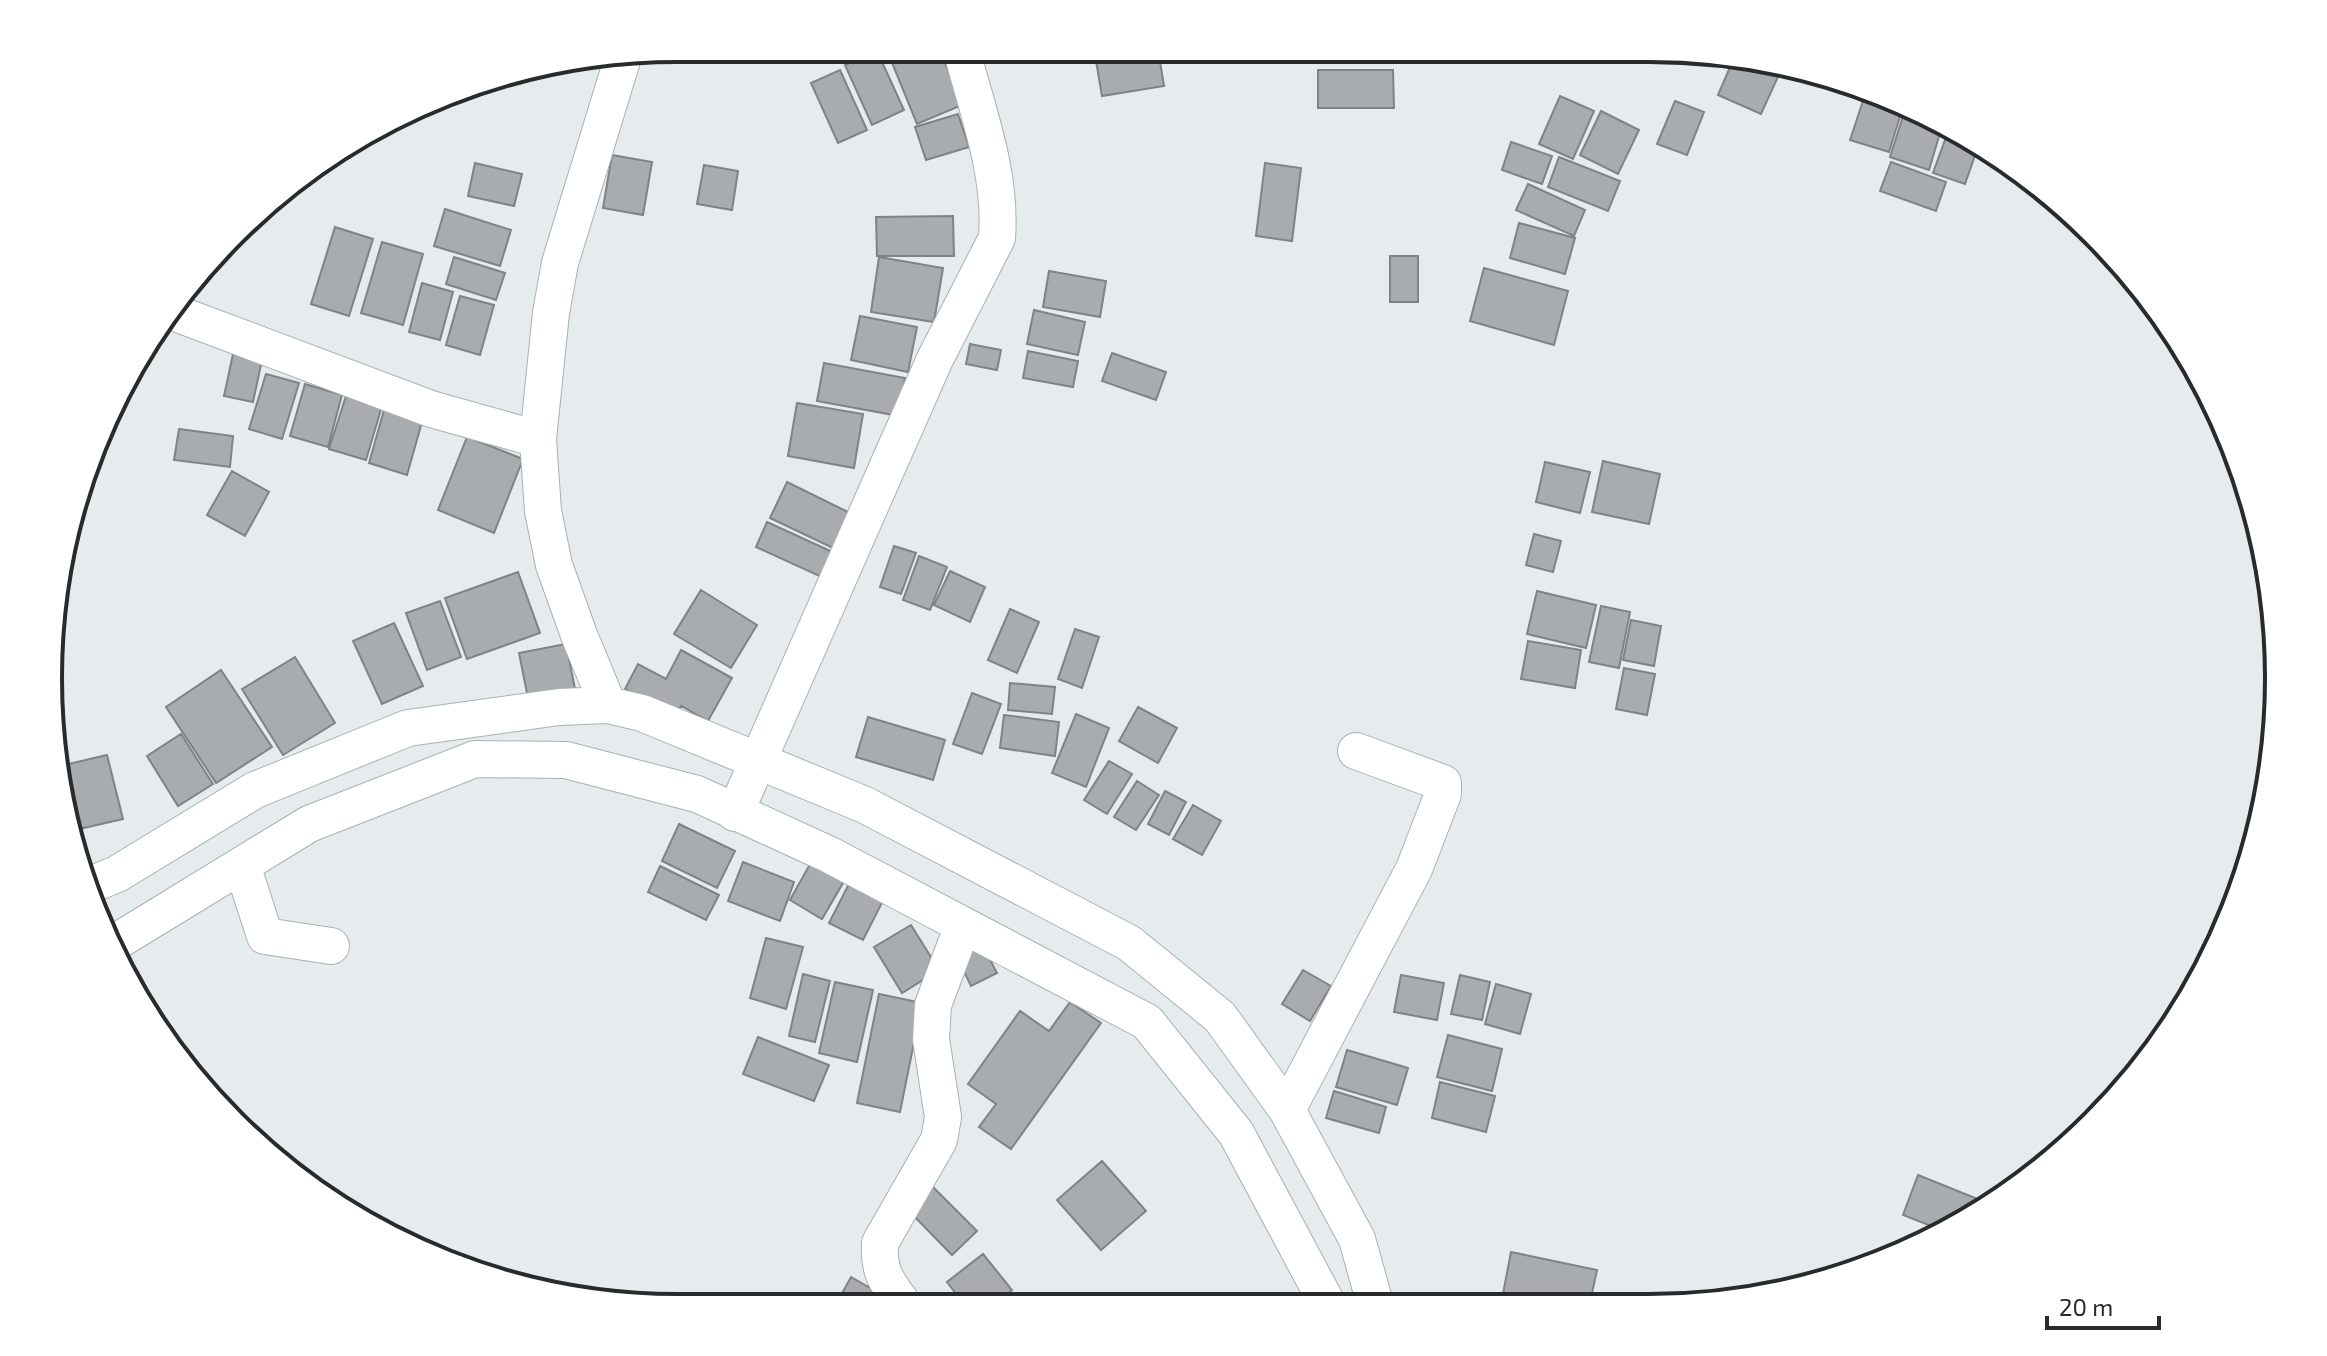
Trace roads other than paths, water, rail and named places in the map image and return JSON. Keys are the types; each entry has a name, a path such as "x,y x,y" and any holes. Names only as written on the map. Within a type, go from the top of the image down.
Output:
{"street":[{"path":"745,788 935,359 997,238 999,217 992,163 965,62"},
{"path":"608,705 554,565 543,511 538,439 551,313 560,263 621,65"},
{"path":"181,315 431,409 538,439"},
{"path":"97,882 117,874 255,790 408,728 559,707 608,705 642,713 830,855 1147,1022 1236,1133 1322,1294"},
{"path":"1287,1110 1414,869 1443,794 1443,783 1356,751"},
{"path":"121,939 309,824 475,759 566,760 697,794 745,788 865,805 1129,943 1220,1017 1287,1110 1357,1239 1372,1294"},
{"path":"242,865 265,936 331,946"},
{"path":"895,1294 883,1278 879,1260 880,1243 939,1140 943,1117 931,1039 933,1005 963,925"}]}
